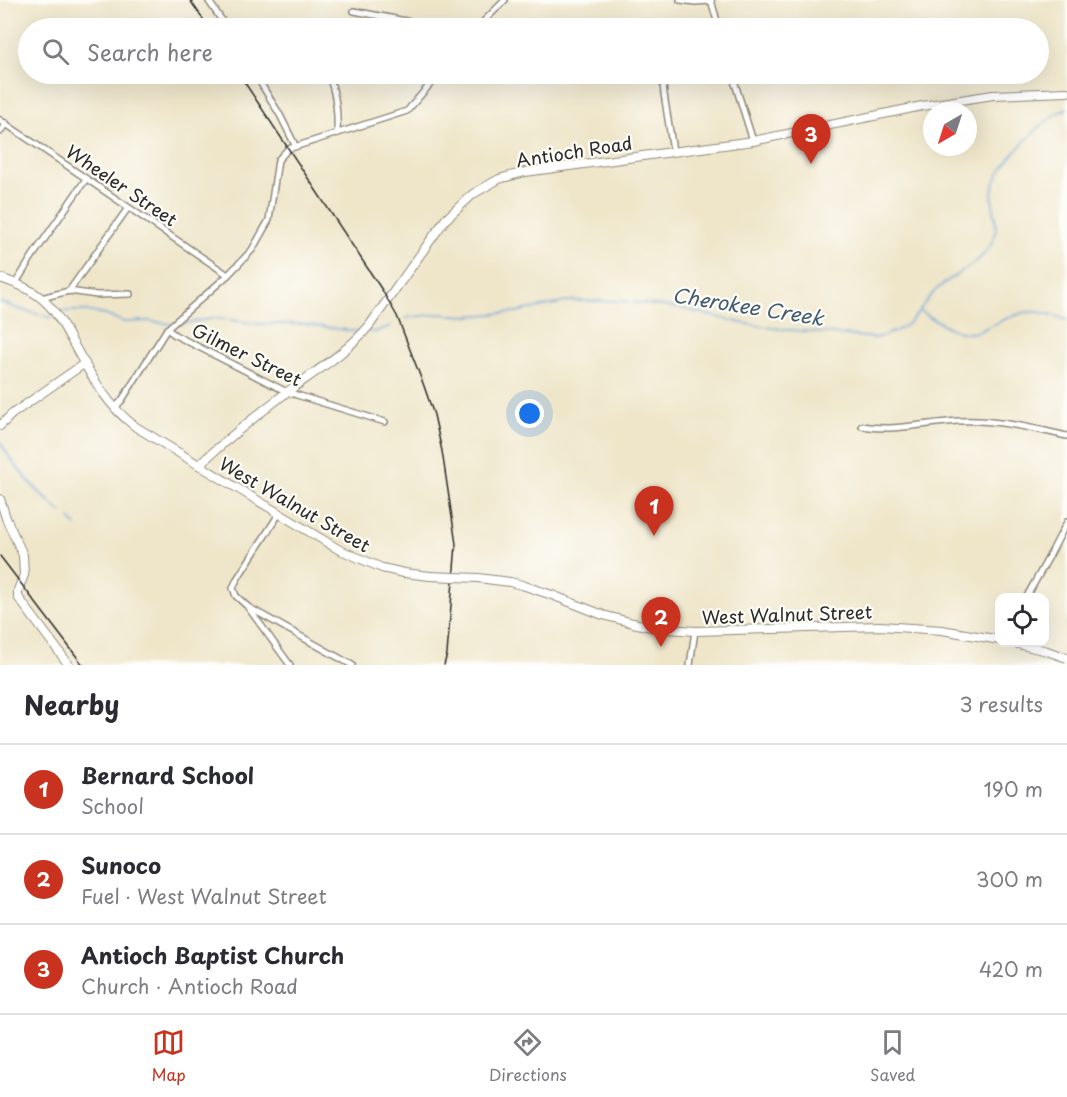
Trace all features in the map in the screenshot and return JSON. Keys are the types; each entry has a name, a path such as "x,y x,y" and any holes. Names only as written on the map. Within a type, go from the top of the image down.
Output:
{"street":[{"path":"208,0 220,18"},
{"path":"487,18 505,0"},
{"path":"680,0 695,2 711,0 716,18"},
{"path":"354,11 390,18"},
{"path":"261,84 295,146"},
{"path":"333,84 337,107 337,133"},
{"path":"115,408 170,326 228,275 252,250 269,220 278,160 288,149 407,111 430,84"},
{"path":"662,84 673,151"},
{"path":"735,84 753,141"},
{"name":"Antioch Road","path":"199,465 287,392 357,340 445,220 472,194 499,179 525,172 753,141 932,104 993,95 1067,92"},
{"name":"Wheeler Street","path":"0,120 228,275"},
{"path":"0,132 6,123"},
{"path":"16,283 86,179"},
{"path":"69,291 128,208"},
{"name":"West Walnut Street","path":"0,278 31,291 56,314 107,399 136,427 338,549 365,562 404,573 478,578 522,585 603,615 656,628 695,631 880,626 942,630 995,639"},
{"path":"40,297 69,291 97,296 130,294"},
{"name":"Gilmer Street","path":"170,326 175,335 287,392 386,422"},
{"path":"0,426 12,414 85,363"},
{"path":"862,426 888,428 960,421 991,421 1067,436"},
{"path":"0,499 23,555 24,575 18,590 18,597 65,664"},
{"path":"279,514 237,579 234,588 236,596 247,606 290,665"},
{"path":"1028,593 1067,522"},
{"path":"247,606 352,665"},
{"path":"690,665 695,631"},
{"path":"1031,647 1067,658"}],"waterway":[{"name":"Cherokee Creek","path":"406,318 438,314 468,316 516,312 571,301 622,301 679,308 742,323 780,329 876,338 884,336 906,325 941,286 985,253 995,234 996,222 992,194 1001,170 1035,131 1067,108"},
{"name":"Cherokee Creek","path":"0,302 52,318 54,316"},
{"name":"Cherokee Creek","path":"58,314 63,311 87,311 124,322 149,321 171,324"},
{"path":"920,311 949,327 968,333 1026,312 1044,313 1067,320"},
{"name":"Cherokee Creek","path":"175,325 216,318 259,324 303,324 361,332"},
{"name":"Cherokee Creek","path":"369,332 391,326"},
{"path":"0,442 28,481 62,513"},
{"path":"70,519 76,526"}],"railway":[{"path":"190,0 202,18"},
{"path":"246,84 397,316 434,415 442,451 456,544 447,654 444,665"},
{"path":"0,556 83,665"}],"place":[{"name":"Antioch Baptist Church","path":"811,164"},
{"name":"Bernard School","path":"654,536"},
{"name":"Sunoco","path":"661,647"}]}
